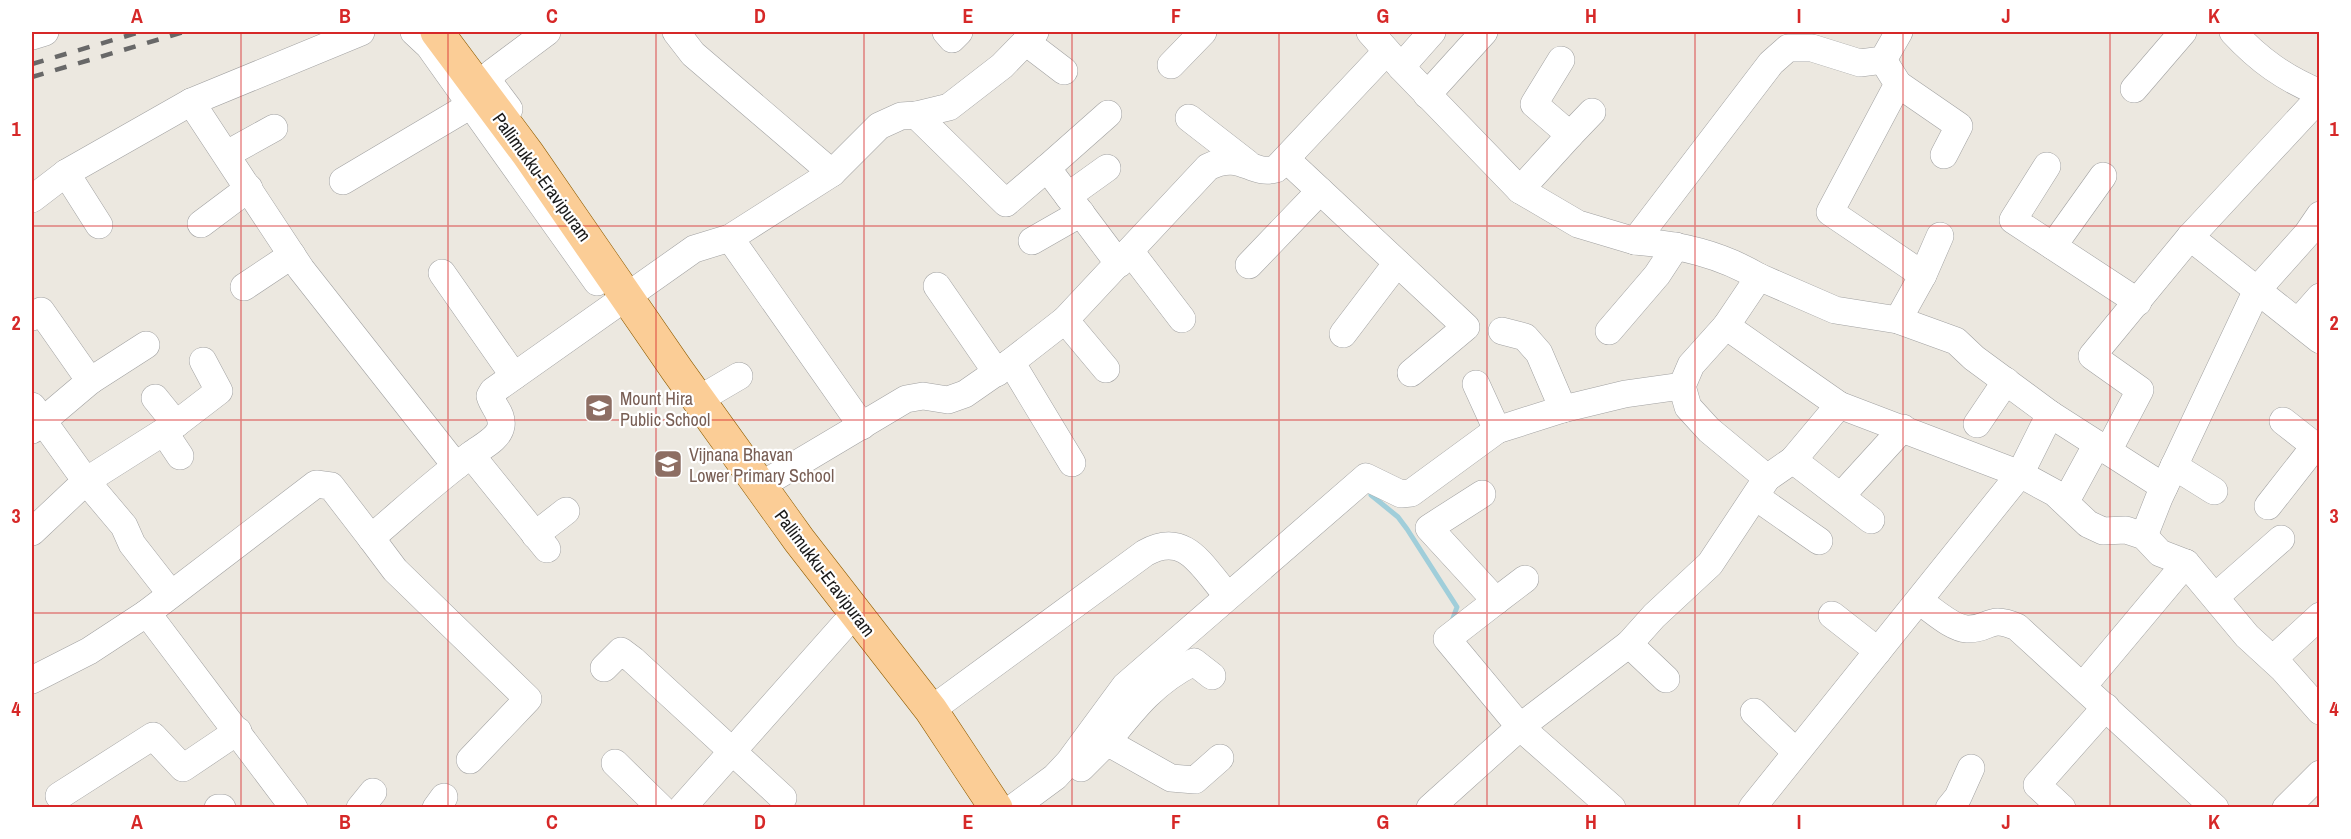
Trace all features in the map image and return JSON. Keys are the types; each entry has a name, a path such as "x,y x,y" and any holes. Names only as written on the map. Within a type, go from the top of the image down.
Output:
{"main road":[{"name":"Pallimukku-Eravipuram","path":"437,32 760,486 931,710 996,807"}],"street":[{"path":"32,36 45,32"},
{"path":"32,199 66,173 191,102 361,32"},
{"path":"414,32 429,46 601,288 621,288"},
{"path":"547,32 492,73 491,85 626,268 621,288"},
{"path":"676,32 693,54 832,172"},
{"path":"946,32 952,39 959,32"},
{"path":"1171,65 1203,32"},
{"path":"760,486 906,399 923,396 948,400 965,394 1004,368 1065,320 1208,167 1221,160 1234,160 1265,171 1276,168 1386,50 1432,32"},
{"path":"1427,95 1484,32"},
{"path":"1883,60 1899,32"},
{"path":"2134,89 2183,32"},
{"path":"2066,501 2140,390 2092,356 2190,237 2319,95 2288,80 2249,49 2234,32"},
{"path":"371,538 463,460 497,436 501,427 501,416 490,396 621,288 694,249 730,238 832,172 879,126 901,116 916,116 949,107 1002,66 1030,37 1064,71"},
{"path":"1635,241 1771,63 1788,48 1812,48 1860,63 1883,60"},
{"path":"1386,50 1520,190 1578,224 1635,241 1676,246 1732,261 1759,277 1835,309 1898,320 1956,341 2050,414 2103,447 2169,477 2214,491"},
{"path":"1561,60 1534,104 1570,135"},
{"path":"1883,60 1898,84 1959,126 1944,155"},
{"path":"1898,84 1830,212 1923,275"},
{"path":"191,102 292,255 463,460 541,542 566,511"},
{"path":"343,181 471,105"},
{"path":"1520,190 1592,112"},
{"path":"916,116 1006,203 1108,114"},
{"path":"1189,118 1248,164"},
{"path":"227,154 274,128"},
{"path":"1286,159 1466,327 1412,373"},
{"path":"2047,166 2013,220 2138,302"},
{"path":"1047,168 1074,205 1182,319"},
{"path":"1032,241 1074,205 1107,168"},
{"path":"66,173 99,225"},
{"path":"2053,246 2103,176"},
{"path":"201,224 249,188"},
{"path":"1249,265 1320,191"},
{"path":"2144,536 2169,477 2257,290 2307,234 2319,215"},
{"path":"1898,320 1923,275 1940,236"},
{"path":"2190,237 2319,340"},
{"path":"730,238 862,426"},
{"path":"1609,331 1657,275 1676,246"},
{"path":"244,287 292,255"},
{"path":"1343,334 1397,263"},
{"path":"442,273 514,376"},
{"path":"1759,277 1726,326 1691,365 1682,386 1689,407 1709,430 1761,488 1819,541"},
{"path":"937,286 1004,368 1072,463"},
{"path":"2298,322 2319,297"},
{"path":"32,317 41,310 90,381"},
{"path":"1065,320 1106,369"},
{"path":"1726,326 1839,405 1903,428 1925,440 1950,445 2020,474 2066,501 2088,524 2103,531 2126,530 2144,536 2160,553 2186,563 2247,636 2273,659 2319,711"},
{"path":"1502,331 1525,337 1539,353 1563,409"},
{"path":"146,345 35,419 124,526 132,544 171,594"},
{"path":"32,532 86,481 170,428 219,391 203,361"},
{"path":"698,400 739,376"},
{"path":"1977,424 2006,381"},
{"path":"1476,384 1497,430"},
{"path":"1013,807 1055,777 1125,686 1366,477 1401,494 1411,493 1497,430 1563,409 1626,394 1682,386"},
{"path":"155,398 170,428 180,456"},
{"path":"1430,807 1520,727 1629,644 1654,616 1710,564 1761,488 1793,460 1839,405"},
{"path":"1752,807 2020,474 2050,414"},
{"path":"2268,506 2317,448 2283,421"},
{"path":"1841,496 1903,428"},
{"path":"1793,460 1871,520"},
{"path":"32,680 88,651 147,614 316,484 331,486 394,570 528,699 470,760"},
{"path":"1482,494 1429,528 1496,601"},
{"path":"2215,597 2281,539"},
{"path":"931,710 1160,544 1174,544 1189,552 1227,596"},
{"path":"2083,686 2186,563"},
{"path":"1525,579 1447,639 1520,727 1606,806"},
{"path":"1919,601 1957,626 1968,629 1993,621 2003,621 2017,627 2215,807"},
{"path":"682,807 855,613"},
{"path":"147,614 238,731 286,804"},
{"path":"1832,615 1878,651"},
{"path":"2273,659 2319,616"},
{"path":"1629,644 1666,679"},
{"path":"604,668 621,651 783,798"},
{"path":"1042,807 1107,742 1137,704 1169,674 1194,662 1212,675"},
{"path":"2061,807 2037,785 2106,707"},
{"path":"1754,712 1796,752"},
{"path":"59,796 153,736 183,768 238,731"},
{"path":"1107,742 1172,778 1195,780 1220,758"},
{"path":"615,763 661,807"},
{"path":"1949,807 1958,797 1971,768"},
{"path":"2286,807 2319,774"}],"waterway":[{"path":"1371,495 1398,517 1407,529 1457,607 1452,621"}],"railway":[{"path":"32,64 140,32"},
{"path":"32,77 184,32"}],"place":[{"name":"Mount Hira Public School","path":"599,408"},
{"name":"Vijnana Bhavan Lower Primary School","path":"668,464"}]}
